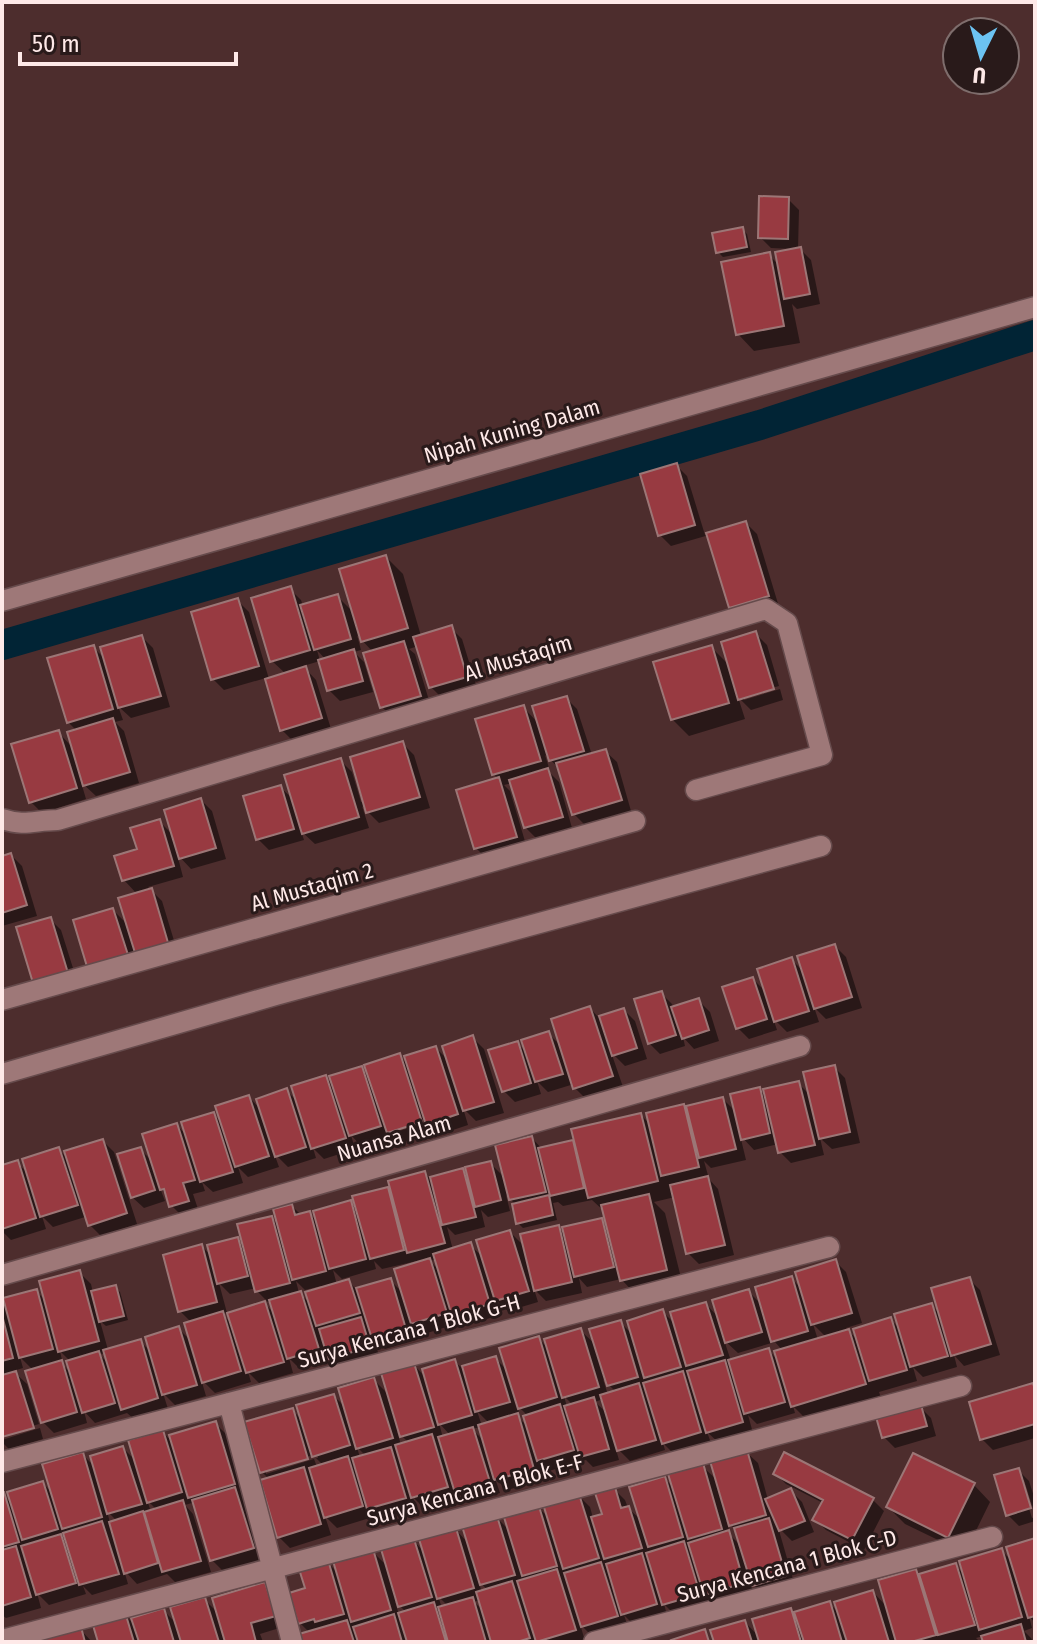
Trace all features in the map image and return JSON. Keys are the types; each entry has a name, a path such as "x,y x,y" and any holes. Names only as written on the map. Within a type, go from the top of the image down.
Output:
{"street":[{"name":"Nipah Kuning Dalam","path":"2,601 1035,307"},
{"name":"Al Mustaqim","path":"2,819 27,824 58,820 766,609 787,623 822,755 696,790"},
{"name":"Al Mustaqim 2","path":"2,1000 635,821"},
{"path":"2,1074 276,995 821,846"},
{"name":"Nuansa Alam","path":"2,1275 800,1046"},
{"name":"Surya Kencana 1 Blok G-H","path":"2,1462 829,1247"},
{"name":"Surya Kencana 1 Blok E-F","path":"2,1640 961,1386"},
{"path":"229,1403 292,1642"},
{"name":"Surya Kencana 1 Blok C-D","path":"594,1642 992,1537"}],"building":[{"path":"759,196 789,197 788,239 758,238"},
{"path":"743,227 747,247 716,253 712,233"},
{"path":"801,247 810,294 784,299 775,252"},
{"path":"770,252 784,326 736,335 721,262"},
{"path":"677,463 695,525 658,536 640,474"},
{"path":"746,521 769,596 729,608 706,533"},
{"path":"386,555 408,628 361,642 339,569"},
{"path":"291,586 310,650 270,662 251,598"},
{"path":"338,594 351,639 314,650 300,605"},
{"path":"238,598 259,666 211,680 191,612"},
{"path":"452,625 467,677 429,688 413,637"},
{"path":"756,631 774,689 738,700 721,642"},
{"path":"142,635 161,696 118,708 100,647"},
{"path":"404,641 421,696 380,708 363,653"},
{"path":"94,645 113,709 67,723 47,658"},
{"path":"712,645 729,703 671,720 653,662"},
{"path":"354,649 363,681 327,691 318,660"},
{"path":"306,666 322,718 280,731 265,679"},
{"path":"567,696 584,751 549,761 532,706"},
{"path":"524,705 541,761 492,775 475,719"},
{"path":"113,718 130,772 83,786 67,732"},
{"path":"59,730 77,788 29,803 11,744"},
{"path":"403,741 420,797 366,813 350,757"},
{"path":"606,749 622,800 572,815 556,763"},
{"path":"341,758 359,817 302,834 284,775"},
{"path":"548,768 563,817 524,828 509,780"},
{"path":"499,777 517,837 474,849 456,790"},
{"path":"281,785 294,829 256,840 243,796"},
{"path":"201,798 216,848 179,859 164,810"},
{"path":"160,819 174,866 122,881 114,856 137,849 130,828"},
{"path":"11,853 27,905 2,913 2,856"},
{"path":"152,888 169,946 136,956 118,898"},
{"path":"113,908 129,958 88,970 73,920"},
{"path":"51,917 68,973 33,983 16,927"},
{"path":"835,944 852,997 814,1009 797,956"},
{"path":"792,957 809,1011 774,1022 757,969"},
{"path":"753,977 767,1019 736,1029 722,987"},
{"path":"662,991 676,1035 648,1044 634,999"},
{"path":"699,998 709,1030 682,1039 671,1007"},
{"path":"590,1006 613,1076 573,1089 551,1019"},
{"path":"624,1008 637,1048 612,1056 599,1016"},
{"path":"549,1031 563,1074 535,1082 521,1040"},
{"path":"473,1035 494,1102 463,1111 442,1046"},
{"path":"518,1041 531,1083 502,1092 488,1050"},
{"path":"436,1046 458,1114 426,1125 404,1056"},
{"path":"400,1053 422,1122 387,1133 364,1065"},
{"path":"835,1065 850,1132 819,1139 803,1072"},
{"path":"362,1066 381,1126 349,1136 329,1076"},
{"path":"326,1075 346,1138 311,1149 291,1086"},
{"path":"799,1081 815,1145 778,1153 763,1089"},
{"path":"760,1087 770,1133 741,1140 730,1094"},
{"path":"287,1088 306,1147 275,1157 256,1099"},
{"path":"249,1095 269,1156 235,1167 215,1106"},
{"path":"723,1097 736,1149 699,1158 686,1106"},
{"path":"684,1104 699,1167 661,1176 646,1113"},
{"path":"214,1112 233,1172 200,1182 181,1122"},
{"path":"641,1113 658,1181 588,1198 571,1129"},
{"path":"177,1123 195,1180 183,1183 189,1201 169,1207 164,1189 160,1190 142,1134"},
{"path":"532,1136 546,1192 509,1200 495,1145"},
{"path":"103,1139 127,1213 88,1226 64,1151"},
{"path":"573,1140 584,1188 550,1196 538,1148"},
{"path":"59,1147 78,1205 40,1217 22,1159"},
{"path":"141,1147 155,1190 131,1198 117,1154"},
{"path":"18,1160 36,1218 2,1229 2,1165"},
{"path":"491,1161 501,1200 475,1207 465,1167"},
{"path":"463,1168 476,1217 442,1225 430,1177"},
{"path":"425,1171 445,1243 407,1253 388,1181"},
{"path":"708,1176 725,1245 686,1254 670,1185"},
{"path":"388,1187 404,1250 370,1259 352,1196"},
{"path":"649,1194 667,1270 620,1281 601,1205"},
{"path":"549,1195 553,1215 516,1224 512,1204"},
{"path":"351,1200 366,1259 329,1269 313,1211"},
{"path":"292,1204 295,1215 310,1211 326,1271 292,1280 273,1209"},
{"path":"272,1216 290,1283 255,1292 237,1224"},
{"path":"602,1218 614,1267 574,1277 562,1227"},
{"path":"559,1225 572,1282 534,1291 520,1234"},
{"path":"510,1230 529,1291 495,1301 476,1240"},
{"path":"238,1237 248,1276 217,1284 207,1245"},
{"path":"471,1242 490,1304 452,1316 433,1254"},
{"path":"202,1244 217,1302 178,1312 163,1255"},
{"path":"430,1258 447,1313 411,1324 394,1269"},
{"path":"836,1259 852,1313 811,1325 795,1272"},
{"path":"80,1270 99,1341 58,1352 39,1281"},
{"path":"792,1276 808,1331 771,1342 755,1287"},
{"path":"970,1277 991,1344 951,1356 931,1288"},
{"path":"391,1278 406,1329 372,1339 356,1288"},
{"path":"349,1279 360,1313 316,1326 305,1292"},
{"path":"116,1285 124,1316 99,1322 91,1291"},
{"path":"37,1289 53,1349 19,1358 3,1298"},
{"path":"749,1289 762,1332 725,1343 712,1300"},
{"path":"301,1291 319,1349 287,1359 269,1300"},
{"path":"265,1301 284,1362 246,1373 227,1313"},
{"path":"706,1302 723,1355 686,1366 670,1312"},
{"path":"932,1303 948,1356 910,1367 894,1314"},
{"path":"663,1309 681,1367 644,1378 627,1321"},
{"path":"223,1311 241,1371 202,1383 184,1323"},
{"path":"2,1315 13,1358 2,1361"},
{"path":"361,1317 370,1347 328,1359 319,1329"},
{"path":"891,1317 907,1370 869,1381 853,1329"},
{"path":"621,1320 638,1377 607,1386 589,1329"},
{"path":"179,1326 197,1385 162,1395 145,1337"},
{"path":"581,1328 599,1387 562,1398 544,1339"},
{"path":"849,1329 866,1384 791,1407 774,1351"},
{"path":"539,1336 557,1397 518,1409 499,1348"},
{"path":"141,1339 158,1398 121,1410 103,1350"},
{"path":"769,1348 785,1402 744,1414 728,1360"},
{"path":"99,1351 115,1403 82,1413 66,1361"},
{"path":"496,1356 510,1402 475,1412 462,1366"},
{"path":"455,1359 472,1415 438,1425 422,1369"},
{"path":"62,1360 77,1412 41,1423 25,1371"},
{"path":"725,1360 743,1422 706,1433 687,1371"},
{"path":"414,1363 434,1427 400,1437 381,1373"},
{"path":"16,1371 34,1428 2,1437 2,1375"},
{"path":"683,1371 701,1432 662,1444 643,1383"},
{"path":"374,1377 393,1438 356,1449 338,1388"},
{"path":"639,1383 656,1440 617,1451 600,1395"},
{"path":"1033,1383 1035,1424 980,1440 969,1402"},
{"path":"334,1394 350,1445 312,1457 296,1405"},
{"path":"594,1397 609,1449 580,1457 564,1406"},
{"path":"560,1404 574,1450 537,1461 523,1416"},
{"path":"921,1405 927,1426 882,1438 876,1417"},
{"path":"293,1408 308,1459 260,1473 244,1422"},
{"path":"518,1413 534,1469 494,1480 478,1425"},
{"path":"216,1421 235,1484 188,1498 169,1435"},
{"path":"473,1427 490,1482 455,1493 438,1437"},
{"path":"163,1430 182,1492 147,1503 128,1440"},
{"path":"432,1434 448,1487 411,1498 395,1445"},
{"path":"123,1446 142,1504 107,1514 90,1456"},
{"path":"391,1447 406,1498 367,1509 352,1458"},
{"path":"747,1450 766,1515 729,1526 710,1461"},
{"path":"83,1452 102,1517 62,1529 42,1464"},
{"path":"784,1452 874,1498 852,1540 812,1520 823,1500 773,1474"},
{"path":"913,1453 975,1483 948,1538 886,1507"},
{"path":"348,1456 363,1506 324,1518 309,1468"},
{"path":"703,1463 722,1529 688,1539 668,1474"},
{"path":"304,1467 321,1524 277,1538 260,1480"},
{"path":"1019,1468 1031,1508 1006,1516 994,1475"},
{"path":"665,1476 683,1537 648,1547 629,1487"},
{"path":"43,1481 58,1529 22,1540 7,1492"},
{"path":"235,1487 254,1548 210,1561 192,1500"},
{"path":"615,1487 621,1508 629,1506 642,1548 604,1559 591,1517 602,1514 595,1493"},
{"path":"791,1488 805,1521 779,1531 765,1499"},
{"path":"2,1492 19,1542 2,1547"},
{"path":"579,1494 599,1558 563,1569 543,1504"},
{"path":"183,1500 201,1561 162,1572 144,1512"},
{"path":"538,1503 557,1566 522,1576 503,1514"},
{"path":"143,1511 158,1563 124,1574 109,1522"},
{"path":"497,1516 515,1575 480,1585 462,1526"},
{"path":"769,1518 786,1576 752,1586 734,1528"},
{"path":"102,1521 119,1574 79,1585 63,1533"},
{"path":"456,1528 474,1588 437,1599 419,1539"},
{"path":"729,1530 744,1583 704,1595 688,1543"},
{"path":"61,1534 76,1583 36,1595 21,1546"},
{"path":"1035,1538 1035,1616 1028,1618 1006,1547"},
{"path":"414,1539 432,1597 398,1607 381,1549"},
{"path":"684,1541 700,1594 662,1605 646,1553"},
{"path":"16,1546 31,1597 2,1606 2,1550"},
{"path":"1002,1548 1022,1617 979,1630 959,1561"},
{"path":"373,1549 391,1610 351,1622 333,1561"},
{"path":"642,1553 657,1604 621,1615 606,1564"},
{"path":"328,1560 344,1614 298,1624 289,1593 305,1588 299,1569"},
{"path":"601,1562 618,1616 581,1627 564,1573"},
{"path":"956,1563 975,1625 938,1635 919,1574"},
{"path":"557,1569 576,1630 536,1642 517,1581"},
{"path":"916,1569 936,1635 911,1642 896,1642 878,1580"},
{"path":"512,1581 530,1638 517,1642 491,1642 476,1592"},
{"path":"265,1582 276,1616 251,1623 256,1642 225,1642 212,1598"},
{"path":"873,1590 889,1642 847,1642 834,1602"},
{"path":"205,1597 219,1642 181,1642 170,1607"},
{"path":"473,1597 486,1642 448,1642 438,1607"},
{"path":"830,1601 842,1642 804,1642 794,1612"},
{"path":"434,1602 446,1642 407,1642 398,1613"},
{"path":"164,1608 174,1642 139,1642 131,1618"},
{"path":"791,1608 801,1642 759,1642 752,1619"},
{"path":"125,1612 134,1642 98,1642 92,1622"},
{"path":"394,1614 402,1642 358,1642 353,1627"},
{"path":"347,1620 354,1642 302,1642 299,1634"},
{"path":"745,1620 752,1642 714,1642 710,1630"},
{"path":"1021,1624 1026,1642 983,1642 981,1636"},
{"path":"81,1627 85,1642 46,1642 45,1638"},
{"path":"705,1629 709,1642 671,1640"}],"waterway":[{"path":"2,645 760,425 1035,335"}]}
